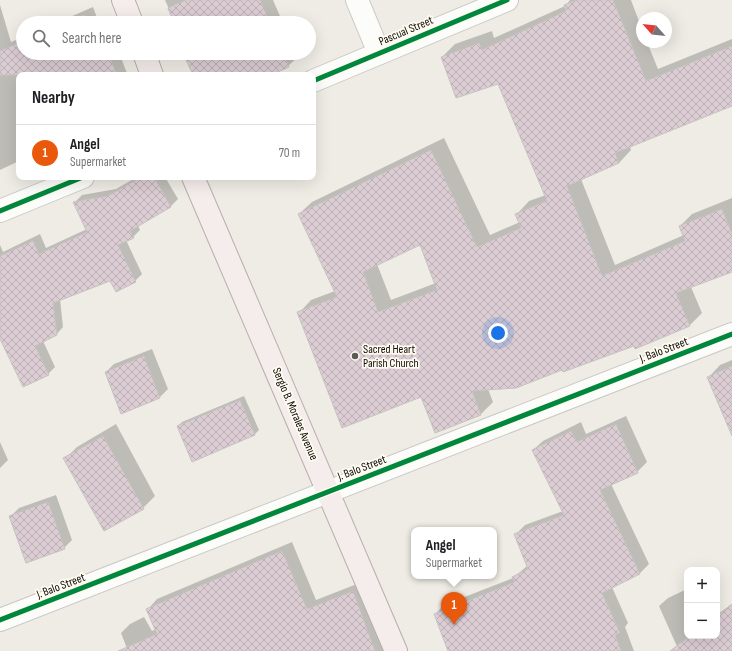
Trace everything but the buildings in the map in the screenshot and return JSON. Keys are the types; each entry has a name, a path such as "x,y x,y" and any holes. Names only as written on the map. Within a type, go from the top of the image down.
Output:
{"main road":[{"path":"123,0 129,16"},
{"path":"147,60 151,72"},
{"name":"Sergio B. Morales Avenue","path":"194,180 396,651"}],"street":[{"path":"357,0 379,53"},
{"name":"Pascual Street","path":"316,80 507,0"},
{"path":"0,211 76,180"},
{"name":"J. Balo Street","path":"0,620 732,334"}],"cycle path":[{"path":"316,80 507,0"},
{"path":"0,211 76,180"},
{"path":"0,620 732,334"}],"place":[{"name":"Sacred Heart Parish Church","path":"355,356"},
{"name":"Angel","path":"454,625"}]}
